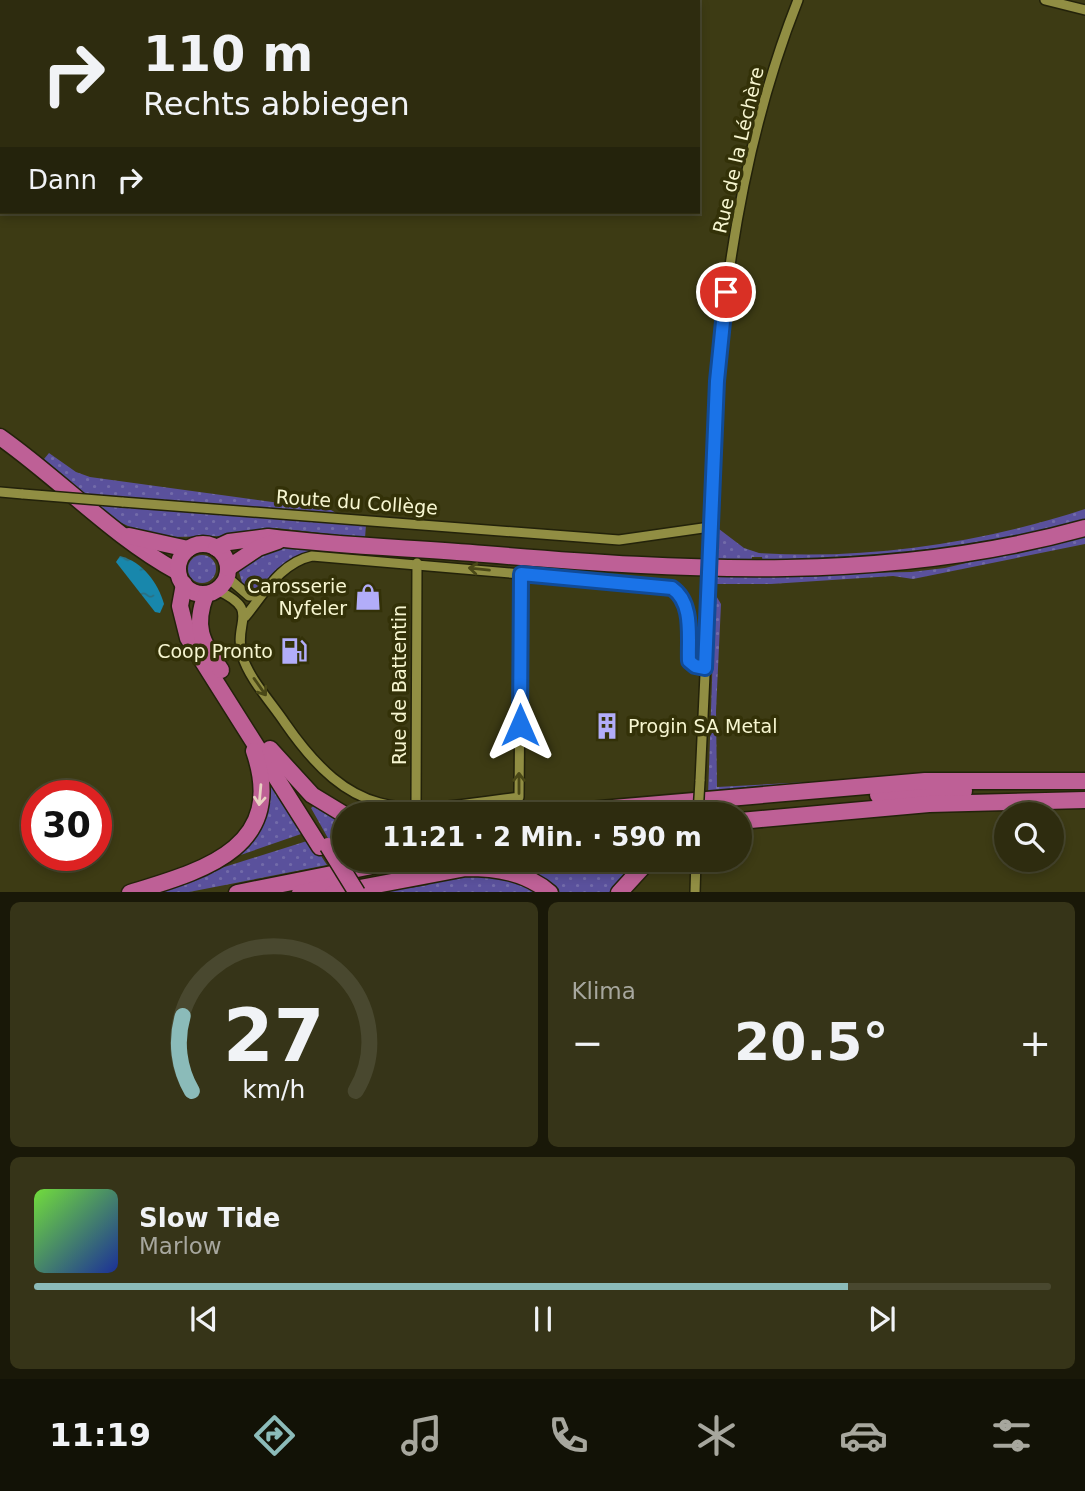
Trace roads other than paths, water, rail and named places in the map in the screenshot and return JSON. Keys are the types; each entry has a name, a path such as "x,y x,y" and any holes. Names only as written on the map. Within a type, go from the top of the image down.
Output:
{"highway":[{"path":"0,437 121,534 181,578 196,593 220,582"},
{"path":"216,548 256,537 595,564 758,570 845,568 931,560 1085,528"},
{"path":"121,534 188,549"},
{"path":"284,539 258,548 220,582 199,616 201,636 270,749 349,892"},
{"path":"220,582 222,553 216,548 202,544 188,549 180,559 180,606 188,638 245,730 357,892"},
{"path":"130,892 211,866 246,835 258,811 261,784 256,758 245,730"},
{"path":"270,749 312,794 332,807"},
{"path":"682,802 925,781 1085,780"},
{"path":"752,808 894,794 1085,789"},
{"path":"752,821 929,804 1085,800"},
{"path":"333,892 475,868 518,874 550,892"},
{"path":"237,892 340,872"},
{"path":"300,892 404,872"},
{"path":"619,892 638,872"}],"street":[{"name":"Rue de la Léchère","path":"699,802 717,381 733,243 769,86 798,0"},
{"path":"1045,0 1085,10"},
{"name":"Route du Collège","path":"0,492 619,540 710,527"},
{"path":"375,802 357,796 336,782 311,758 247,666 240,645 245,617 259,596 289,565 312,555 672,588 680,593 687,608 689,661 695,666 705,668"},
{"name":"Rue de Battentin","path":"416,802 417,563"},
{"path":"472,802 519,797 521,574"},
{"path":"220,582 249,596 259,596"},
{"path":"220,582 238,601 245,617"},
{"path":"695,892 696,872"}],"water":[{"path":"120,556 136,563 154,581 164,604 160,613 155,612 116,562"}],"place":[{"name":"Carosserie Nyfeler","path":"368,597"},
{"name":"Coop Pronto","path":"294,651"},
{"name":"Progin SA Metal","path":"607,726"}]}
